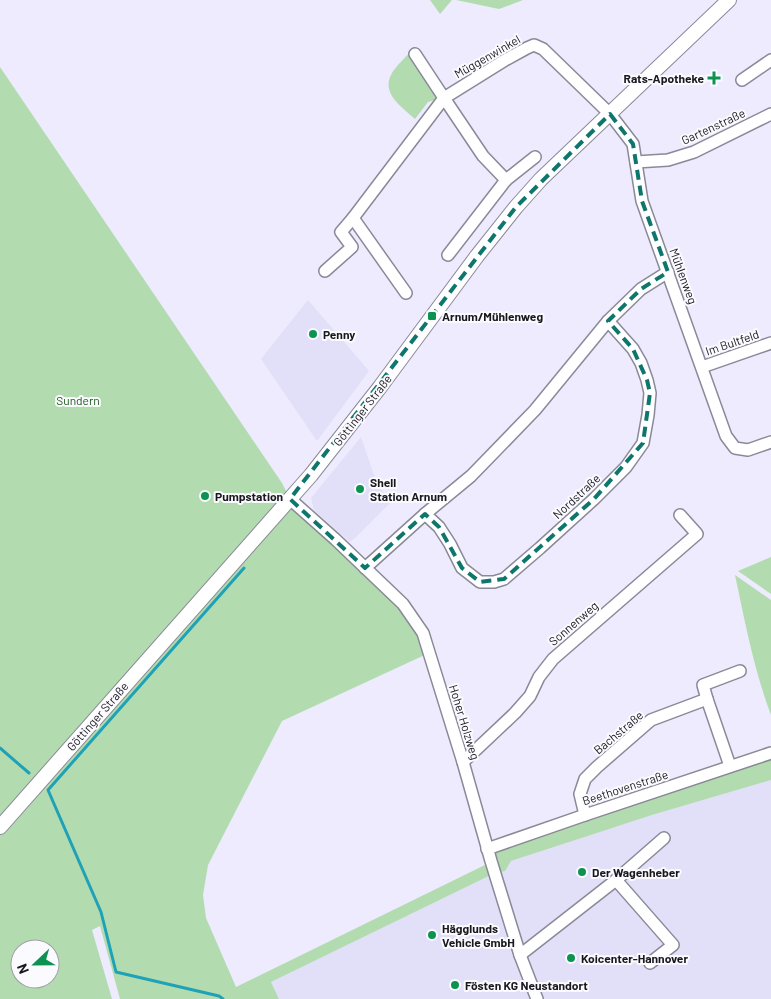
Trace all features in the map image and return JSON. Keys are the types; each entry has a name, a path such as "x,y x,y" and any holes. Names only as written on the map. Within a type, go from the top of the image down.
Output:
{"street":[{"name":"Göttinger Straße","path":"0,827 312,475 516,207 541,180 729,0"},
{"name":"Müggenwinkel","path":"352,247 340,232 353,218 444,98 527,48 534,45 544,49 610,114"},
{"path":"415,54 482,156 506,180"},
{"path":"742,80 771,60"},
{"name":"Mühlenweg","path":"610,114 633,144 642,201 726,436 735,448 748,450 771,442"},
{"name":"Gartenstraße","path":"636,162 668,160 694,152 771,114"},
{"path":"448,255 506,180 535,157"},
{"path":"353,218 406,293"},
{"path":"325,271 366,236"},
{"path":"365,568 424,514 470,476 535,410 608,321 641,289 668,272"},
{"name":"Nordstraße","path":"424,514 439,527 462,568 480,582 494,582 504,579 540,548 626,467 643,443 650,393 641,363 633,349 608,321"},
{"name":"Im Bultfeld","path":"702,367 771,343"},
{"name":"Hoher Holzweg","path":"290,499 404,604 423,634 520,955 537,999"},
{"name":"Sonnenweg","path":"463,762 515,713 530,696 539,677 552,660 697,534 680,515"},
{"path":"730,766 703,685 740,671"},
{"name":"Bachstraße","path":"585,815 580,794 585,779 597,767 651,720 707,699"},
{"name":"Beethovenstraße","path":"487,848 771,753"},
{"path":"520,955 616,880 664,838"},
{"path":"616,880 672,945 650,963"}],"highlighted area":[{"path":"610,114 633,144 642,201 668,272 641,289 608,321 633,349 647,380 650,393 643,443 594,499 504,579 480,582 462,568 439,527 425,514 365,568 290,499 516,207"}],"shaded area":[{"path":"308,300 369,371 317,441 261,359"},
{"path":"361,437 378,487 392,501 350,542 314,510 311,498"},
{"path":"771,780 771,999 279,999 271,982 495,873 511,861 652,815"}],"green space":[{"path":"430,0 452,0 440,14"},
{"path":"456,0 523,0 499,9"},
{"path":"411,51 437,91 435,100 428,102 415,119 394,99 389,87 392,73"},
{"name":"Sundern","path":"0,67 282,483 290,499 403,604 429,653 282,721 208,865 203,895 206,918 236,987 491,862 487,849 771,753 771,780 652,815 511,861 505,871 495,873 271,982 279,999 120,999 100,926 92,930 112,999 0,999"},
{"path":"771,557 771,594 738,571"},
{"path":"735,575 771,600 771,715 746,628"}],"waterway":[{"path":"223,999 219,996 116,972 101,912 48,790 244,568"},
{"path":"0,748 29,773"}],"place":[{"name":"Rats-Apotheke","path":"714,78"},
{"name":"Arnum/Mühlenweg","path":"432,316"},
{"name":"Penny","path":"313,334"},
{"name":"Shell Station Arnum","path":"360,489"},
{"name":"Pumpstation","path":"205,496"},
{"name":"Der Wagenheber","path":"582,872"},
{"name":"Hägglunds Vehicle GmbH","path":"432,935"},
{"name":"Koicenter-Hannover","path":"571,958"},
{"name":"Fösten KG Neustandort","path":"455,985"}]}
